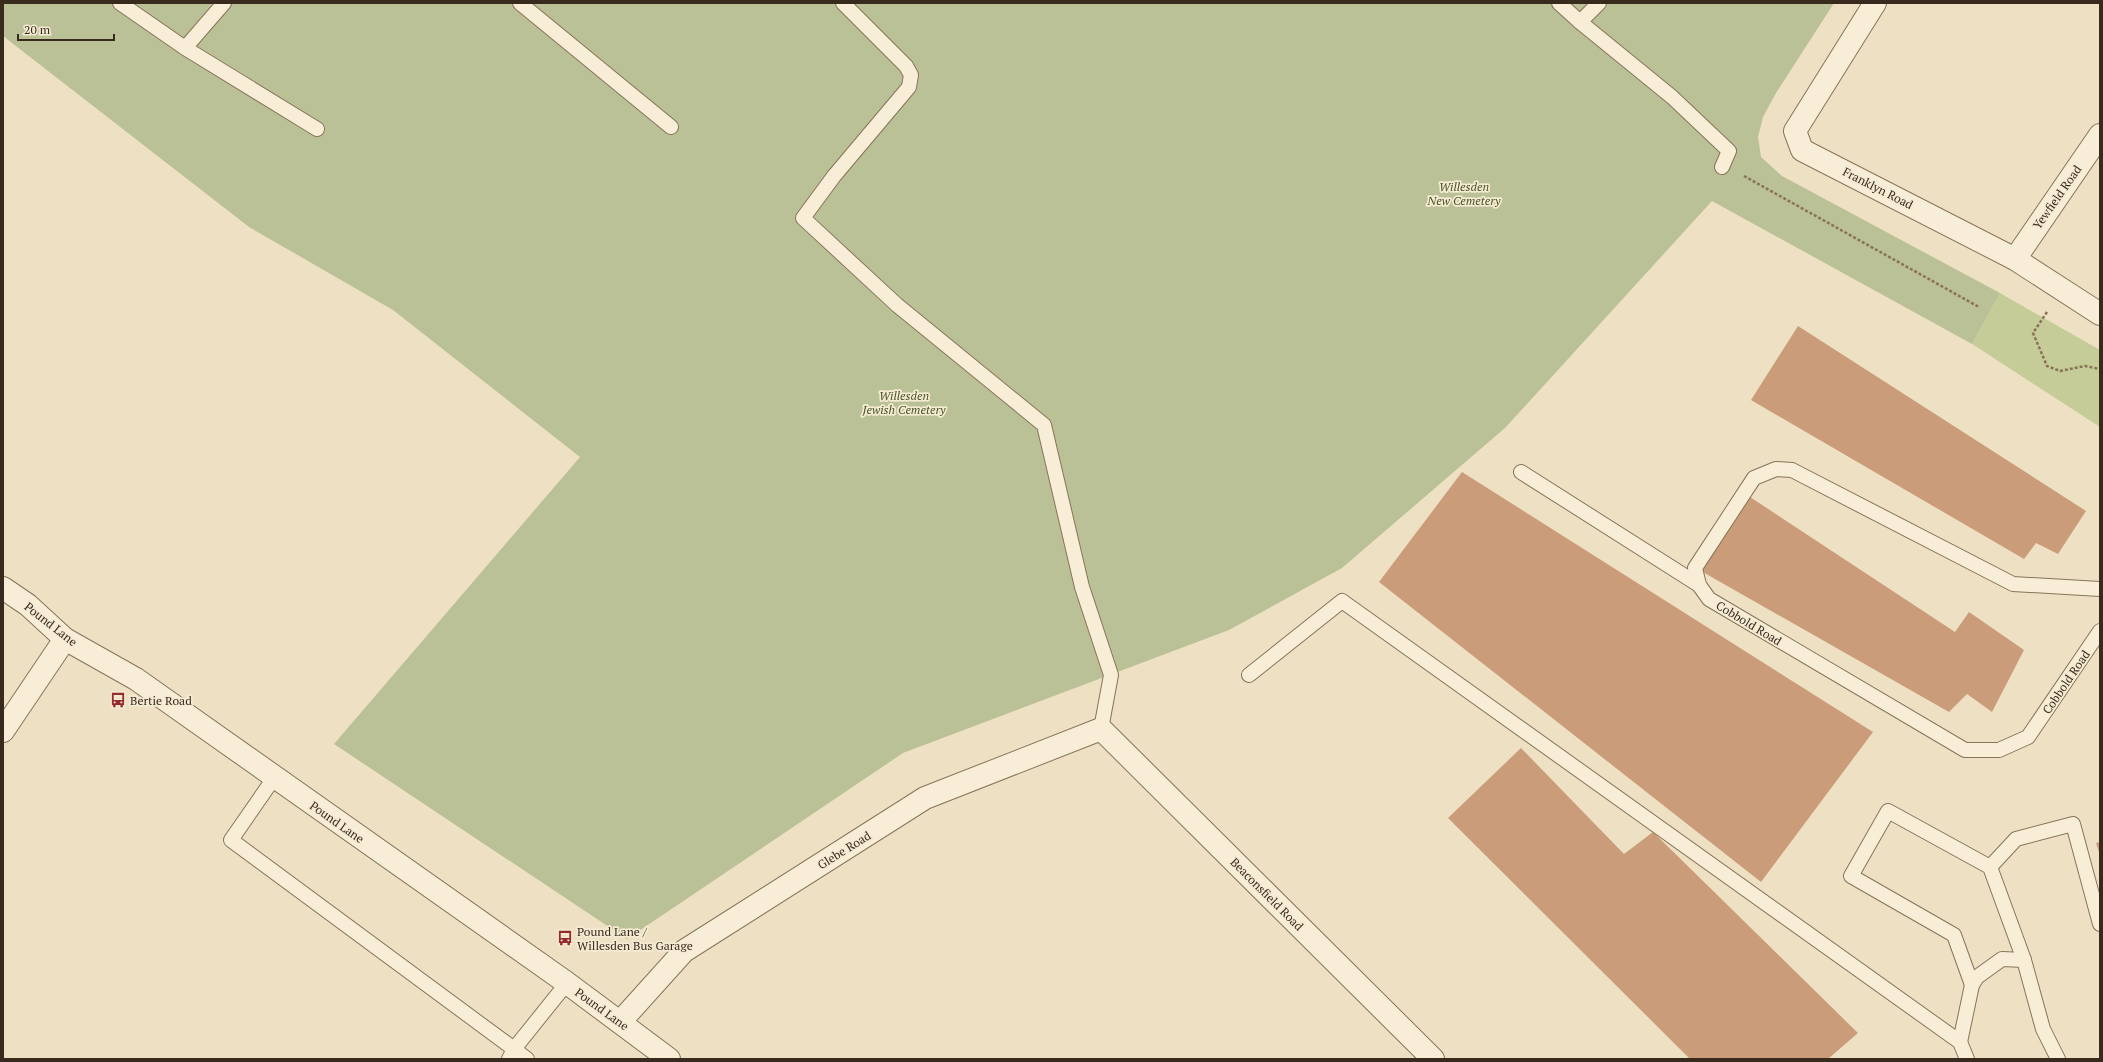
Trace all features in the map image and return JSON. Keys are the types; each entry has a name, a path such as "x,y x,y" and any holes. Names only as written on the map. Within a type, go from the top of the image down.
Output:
{"street":[{"name":"Franklyn Road","path":"1875,3 1795,131 1802,150 2015,259 2100,314"},
{"name":"Yewfield Road","path":"2015,259 2100,136"},
{"name":"Pound Lane","path":"3,588 28,605 65,639 136,679 567,984 669,1059"},
{"path":"3,731 65,639"},
{"name":"Glebe Road","path":"620,1022 684,950 925,798 1101,729"},
{"name":"Beaconsfield Road","path":"1101,729 1433,1059"}],"lane":[{"path":"120,3 185,48 317,129"},
{"path":"185,48 224,3"},
{"path":"520,3 672,127"},
{"path":"843,3 906,66 911,75 909,87 834,176 803,218 897,305 1044,425 1082,587 1111,675 1101,729"},
{"path":"1559,3 1672,97 1729,151 1722,166"},
{"path":"1580,22 1599,3"},
{"path":"1699,585 1695,568 1754,478 1776,469 1792,470 2013,584 2100,589"},
{"path":"1521,472 1699,585"},
{"name":"Cobbold Road","path":"1699,585 1709,599 1964,750 1999,750 2028,737 2100,631"},
{"path":"1249,675 1342,601 1960,1042 1967,1059"},
{"path":"274,778 231,840 512,1054 526,1059"},
{"path":"1972,985 1954,935 1851,876 1888,811 1990,867 2024,960 2043,1029 2058,1059"},
{"path":"1990,867 2016,839 2073,824 2100,924"},
{"path":"1960,1042 1972,985 1977,977 2002,959 2024,960"},
{"path":"512,1054 567,984"}],"path":[{"path":"1722,166 1979,307"},
{"path":"2043,317 2033,333 2047,366 2060,372 2085,366 2100,369"}],"green space":[{"name":"Willesden Jewish Cemetery","path":"3,3 1834,3 1776,93 1763,117 1758,137 1761,157 1782,176 2000,293 1972,344 1712,201 1505,428 1342,568 1229,630 903,753 627,939 334,744 580,457 393,310 249,227 3,36"},
{"path":"2000,293 2100,350 2100,427 1972,344"}],"building":[{"path":"1798,326 2086,511 2058,554 2036,543 2024,559 1751,400"},
{"path":"1462,472 1873,732 1761,882 1379,582"},
{"path":"1747,495 1955,632 1969,612 2024,650 1992,712 1967,694 1949,712 1701,571"},
{"path":"1521,748 1624,854 1653,832 1858,1033 1828,1059 1690,1059 1448,818"},
{"path":"2100,842 2100,855 2096,843"}],"place":[{"name":"Bertie Road","path":"118,700"},
{"name":"Pound Lane / Willesden Bus Garage","path":"565,938"}],"park label":[{"name":"Willesden New Cemetery","path":"1464,193"}]}
